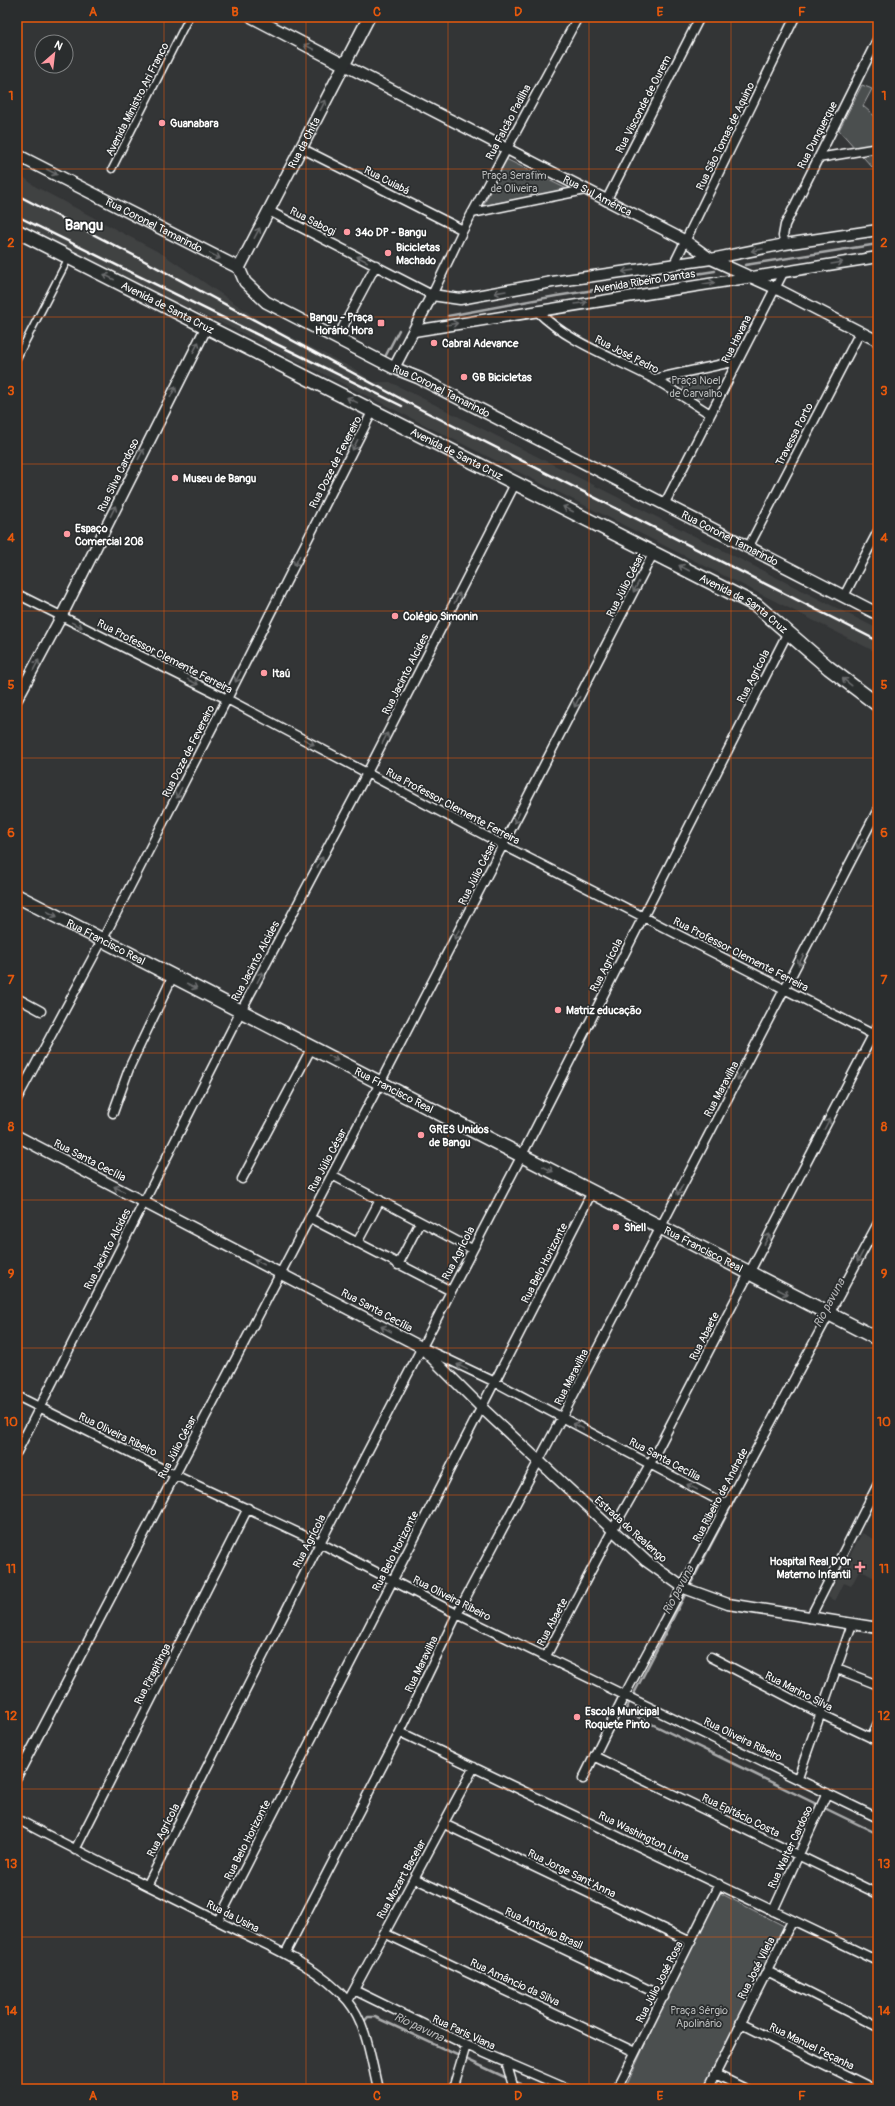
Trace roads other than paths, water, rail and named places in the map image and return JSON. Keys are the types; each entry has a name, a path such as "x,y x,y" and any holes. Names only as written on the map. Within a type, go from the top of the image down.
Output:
{"main road":[{"name":"Rua Sul América","path":"252,17 344,65"},
{"name":"Rua da Chita","path":"239,268 369,17"},
{"name":"Rua Coronel Tamarindo","path":"17,155 239,268 245,282 266,302 749,546 878,614"},
{"name":"Avenida de Santa Cruz","path":"17,230 756,605 829,668 878,705"},
{"name":"Rua Francisco Real","path":"18,898 312,1047 878,1340"}],"street":[{"name":"Avenida Ministro Ari Franco","path":"112,169 189,17"},
{"name":"Rua Falcão Padilha","path":"394,368 432,295 463,230 578,17"},
{"name":"Rua Visconde de Ourem","path":"606,201 700,17"},
{"name":"Rua São Tomas de Aquino","path":"674,264 795,17"},
{"name":"Rua Dunquerque","path":"785,244 783,236 785,225 878,38"},
{"name":"Rua Sul América","path":"344,65 506,150 686,241 711,259 775,288 878,342"},
{"name":"Rua Cuiabá","path":"301,148 463,230"},
{"path":"818,158 878,148"},
{"path":"472,213 585,190"},
{"name":"Rua Sabogi","path":"269,211 432,295"},
{"name":"Avenida Ribeiro Dantas","path":"432,295 460,299 552,282 711,259 785,244 878,230"},
{"path":"17,358 69,257"},
{"name":"Avenida Ribeiro Dantas","path":"414,330 878,257"},
{"path":"337,338 376,266"},
{"name":"Rua Havana","path":"664,503 784,271"},
{"name":"Rua José Pedro","path":"537,311 548,322 571,338 654,379 710,414"},
{"name":"Rua Silva Cardoso","path":"17,699 61,617 206,326"},
{"name":"Travessa Porto","path":"749,546 860,332"},
{"path":"654,379 737,361"},
{"name":"Rua Doze de Fevereiro","path":"17,1099 103,940 227,700 373,410"},
{"name":"Rua Jacinto Alcides","path":"17,1452 241,1011 367,773 516,482"},
{"path":"844,596 878,531"},
{"name":"Rua Júlio César","path":"17,1777 310,1218 654,552"},
{"name":"Rua Professor Clemente Ferreira","path":"17,594 227,700 503,845 876,1036"},
{"name":"Rua Agrícola","path":"148,1884 320,1543 522,1155 788,632"},
{"name":"Rua Maravilha","path":"285,1954 400,1732 457,1614 539,1462 660,1227 786,989 878,809"},
{"path":"113,1113 130,1066 173,976"},
{"path":"17,998 41,1010"},
{"name":"Rua Abaete","path":"546,1656 613,1529 650,1464 876,1036 878,1025"},
{"path":"242,1179 312,1047"},
{"name":"Rua Santa Cecília","path":"17,1136 421,1347 495,1382 727,1506"},
{"path":"332,1175 472,1249"},
{"name":"Rua Belo Horizonte","path":"218,1921 592,1192"},
{"path":"357,1243 380,1200"},
{"path":"310,1218 398,1265 451,1291"},
{"path":"398,1265 420,1222"},
{"name":"Rua Ribeiro de Andrade","path":"584,1779 625,1694 684,1588 878,1223"},
{"name":"Estrada do Realengo","path":"421,1347 482,1408 646,1561 684,1588 728,1604 878,1628"},
{"name":"Rua Oliveira Ribeiro","path":"17,1396 175,1474 320,1543 457,1614 625,1694 878,1818"},
{"path":"810,1618 878,1484"},
{"name":"Rua Pirapitinga","path":"75,1850 248,1508"},
{"path":"798,1778 852,1624"},
{"name":"Rua Marino Silva","path":"711,1657 874,1740"},
{"path":"837,1669 878,1685"},
{"path":"874,1740 878,1723"},
{"name":"Rua Washington Lima","path":"400,1732 878,1961"},
{"name":"Rua Epitácio Costa","path":"594,1756 878,1894"},
{"name":"Rua Mozart Bacelar","path":"348,2001 474,1767"},
{"name":"Rua Walter Cardoso","path":"773,1911 827,1793"},
{"name":"Rua da Usina","path":"17,1819 75,1850 148,1884 285,1954 317,1974 348,2001 362,2028 378,2089"},
{"name":"Rua Jorge Sant'Anna","path":"444,1824 691,1942"},
{"name":"Rua Antônio Brasil","path":"414,1878 664,1997"},
{"name":"Rua Júlio José Rosa","path":"617,2089 719,1884"},
{"name":"Rua José Vilela","path":"708,2089 792,1920"},
{"name":"Rua Amâncio da Silva","path":"384,1932 635,2052"},
{"path":"767,1971 878,2027"},
{"name":"Rua Paris Viana","path":"354,1990 466,2045 568,2089"},
{"name":"Rua Manuel Peçanha","path":"740,2024 874,2089"},
{"path":"453,2089 466,2045"},
{"path":"506,2062 514,2089"},
{"path":"715,2074 746,2089"}],"waterway":[{"path":"745,265 878,244"},
{"path":"448,316 556,296 715,271"},
{"path":"386,355 399,330"},
{"name":"Rio pavuna","path":"689,1587 761,1449"},
{"name":"Rio pavuna","path":"687,1591 625,1711 878,1834"},
{"name":"Rio pavuna","path":"362,2024 368,2017 375,2017 509,2079"},
{"name":"Rio pavuna","path":"514,2081 533,2089"}],"railway":[{"path":"17,195 139,258 420,409 878,641"},
{"path":"17,216 402,406"}],"place":[{"name":"Guanabara","path":"162,123"},
{"name":"34º DP - Bangu","path":"347,232"},
{"name":"Bicicletas Machado","path":"388,253"},
{"name":"Bangu - Praça Horário Hora","path":"381,323"},
{"name":"Cabral Adevance","path":"434,343"},
{"name":"GB Bicicletas","path":"464,377"},
{"name":"Museu de Bangu","path":"175,478"},
{"name":"Espaço Comercial 208","path":"67,534"},
{"name":"Colégio Simonin","path":"395,616"},
{"name":"Itaú","path":"264,673"},
{"name":"Matriz educação","path":"558,1010"},
{"name":"GRES Unidos de Bangu","path":"421,1135"},
{"name":"Shell","path":"616,1227"},
{"name":"Hospital Real D'Or Materno Infantil","path":"860,1567"},
{"name":"Escola Municipal Roquete Pinto","path":"577,1717"}],"district":[{"name":"Bangu","path":"84,225"}],"park label":[{"name":"Praça Serafim de Oliveira","path":"514,181"},
{"name":"Praça Noel de Carvalho","path":"696,386"},
{"name":"Praça Sérgio Apolinário","path":"699,2016"}]}
